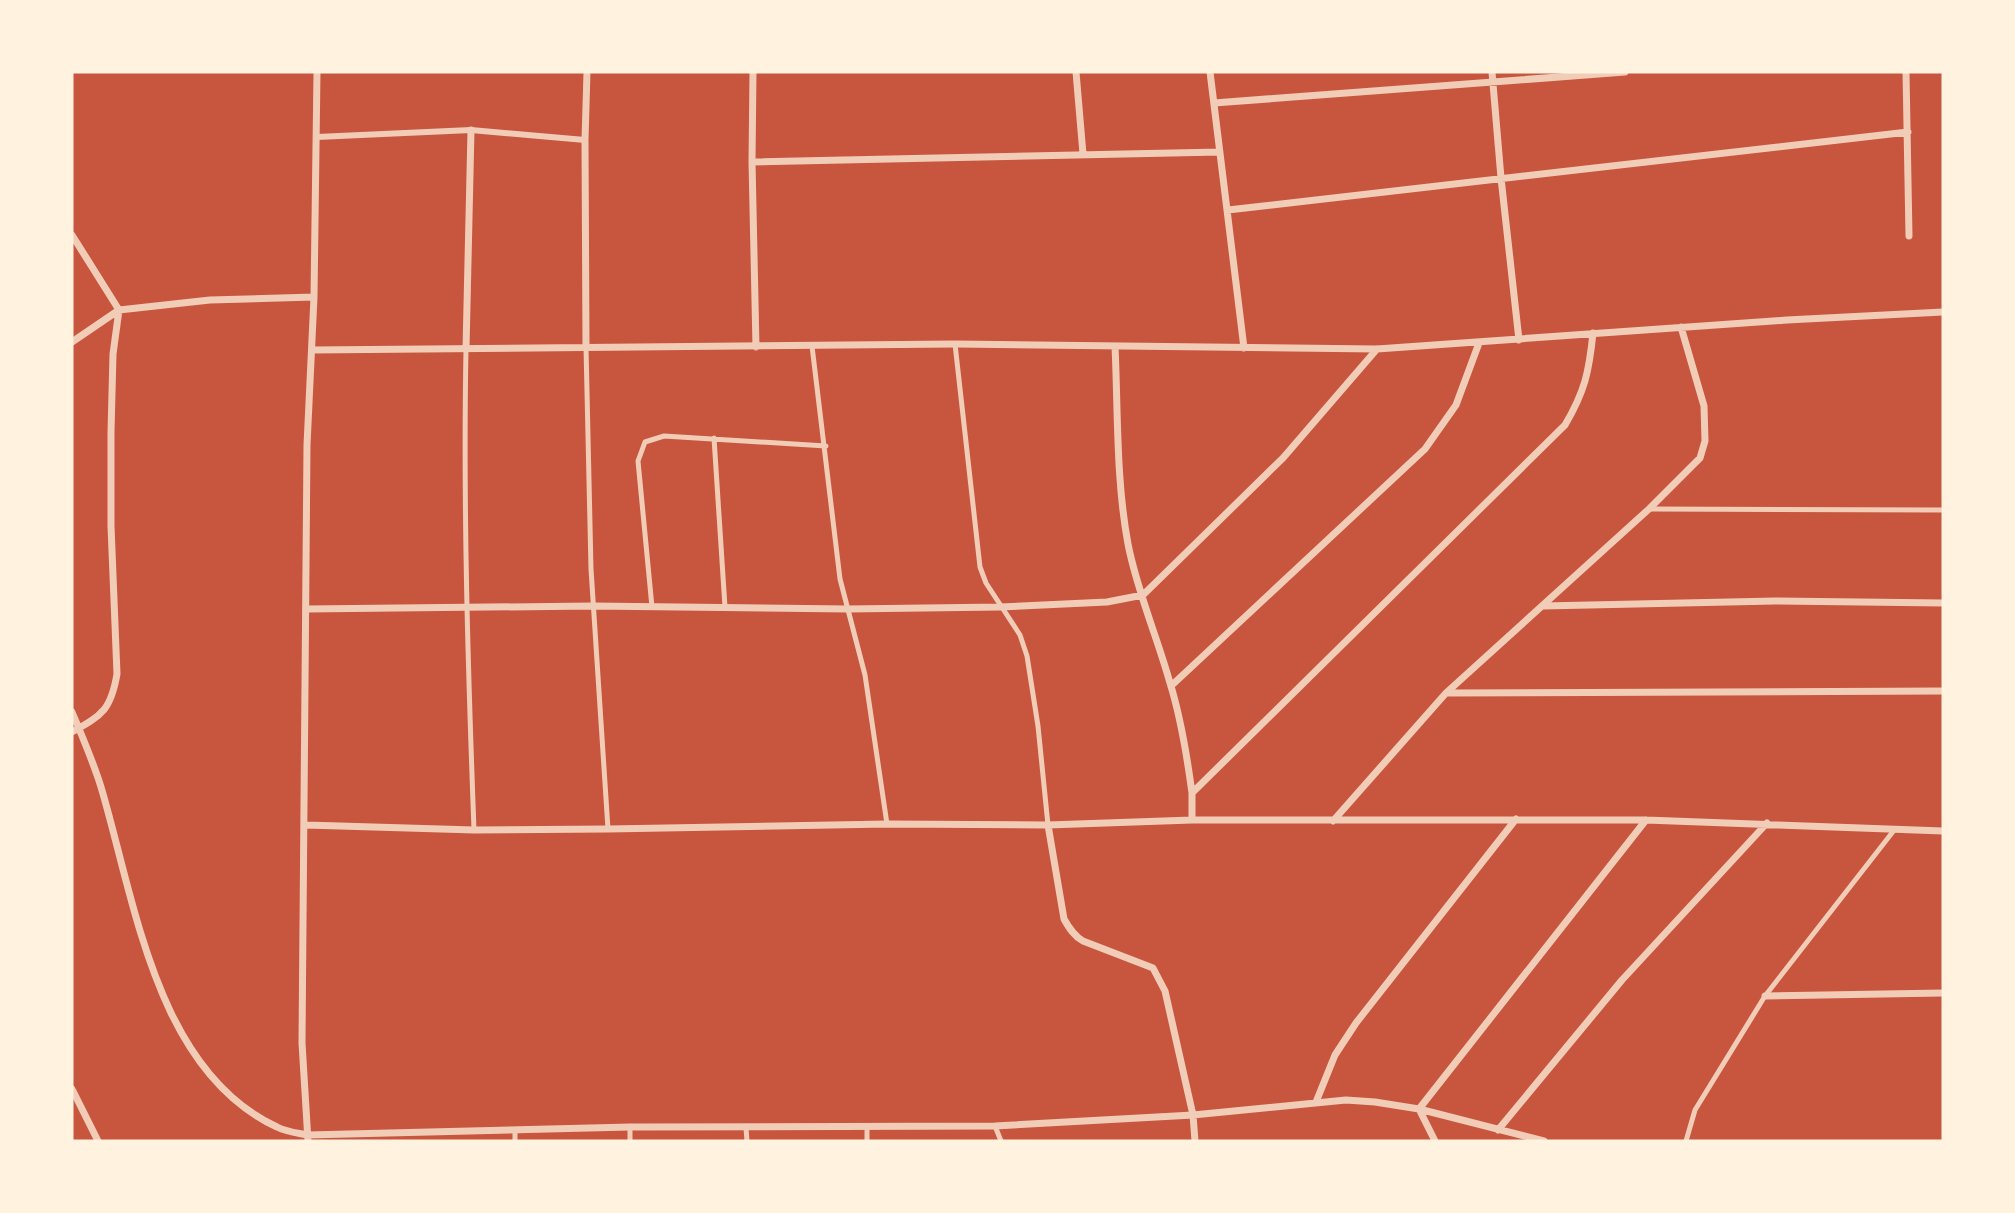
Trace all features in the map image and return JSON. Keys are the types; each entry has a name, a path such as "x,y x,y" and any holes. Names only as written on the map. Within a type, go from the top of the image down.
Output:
{"street":[{"path":"308,1138 302,1043 306,824 307,445 314,297 317,72"},
{"path":"586,346 587,72"},
{"path":"753,72 756,346"},
{"path":"1076,72 1083,154"},
{"path":"1210,72 1244,348"},
{"path":"1492,72 1500,178 1519,340"},
{"path":"1214,103 1625,72"},
{"path":"1906,72 1909,236"},
{"path":"317,137 471,130 585,139"},
{"path":"466,349 471,130"},
{"path":"1228,210 1908,132"},
{"path":"752,162 1220,152"},
{"path":"72,235 119,310 113,354 111,432 111,526 117,674 108,705 97,716 75,730"},
{"path":"72,342 119,310 210,300 314,297"},
{"path":"312,350 955,344 1377,349 1681,327 1943,313"},
{"path":"1333,821 1446,693 1649,509 1700,458 1705,441 1704,406 1681,327"},
{"path":"1192,793 1564,425 1580,400 1589,372 1593,333"},
{"path":"1171,686 1425,449 1456,405 1479,343"},
{"path":"1115,346 1122,501 1128,543 1171,686 1188,764 1192,820"},
{"path":"307,609 593,606 848,609 1000,607 1107,602 1143,595 1283,458 1377,349"},
{"path":"1542,606 1775,601 1943,603"},
{"path":"1446,693 1943,691"},
{"path":"72,712 75,730 100,784 161,992 180,1029 205,1069 235,1100 279,1129 308,1138 630,1127 995,1126 1193,1115 1317,1102 1375,1102 1419,1109 1544,1141"},
{"path":"306,824 474,830 887,824 1048,825 1192,820 1646,820 1767,822 1943,831"},
{"path":"1317,1102 1335,1055 1356,1023 1516,820"},
{"path":"1419,1109 1646,820"},
{"path":"1498,1130 1622,980 1767,822"},
{"path":"1048,825 1064,919 1076,937 1153,968 1158,974 1165,991 1193,1115 1195,1141"},
{"path":"1765,996 1943,993"},
{"path":"72,1089 98,1141"},
{"path":"1419,1109 1435,1141"}],"lane":[{"path":"955,344 980,567 1000,607 1020,635 1027,656 1038,726 1048,825"},
{"path":"586,346 593,606 608,829"},
{"path":"812,346 841,579 865,675 887,824"},
{"path":"466,349 466,608 474,830"},
{"path":"652,607 638,461 643,446 650,440 664,436 826,446"},
{"path":"714,438 725,607"},
{"path":"1649,509 1943,510"},
{"path":"1686,1141 1695,1110 1765,996 1895,828"},
{"path":"866,1126 867,1141"},
{"path":"995,1126 1002,1141"},
{"path":"630,1127 631,1141"},
{"path":"746,1128 747,1141"},
{"path":"515,1131 515,1141"}]}
